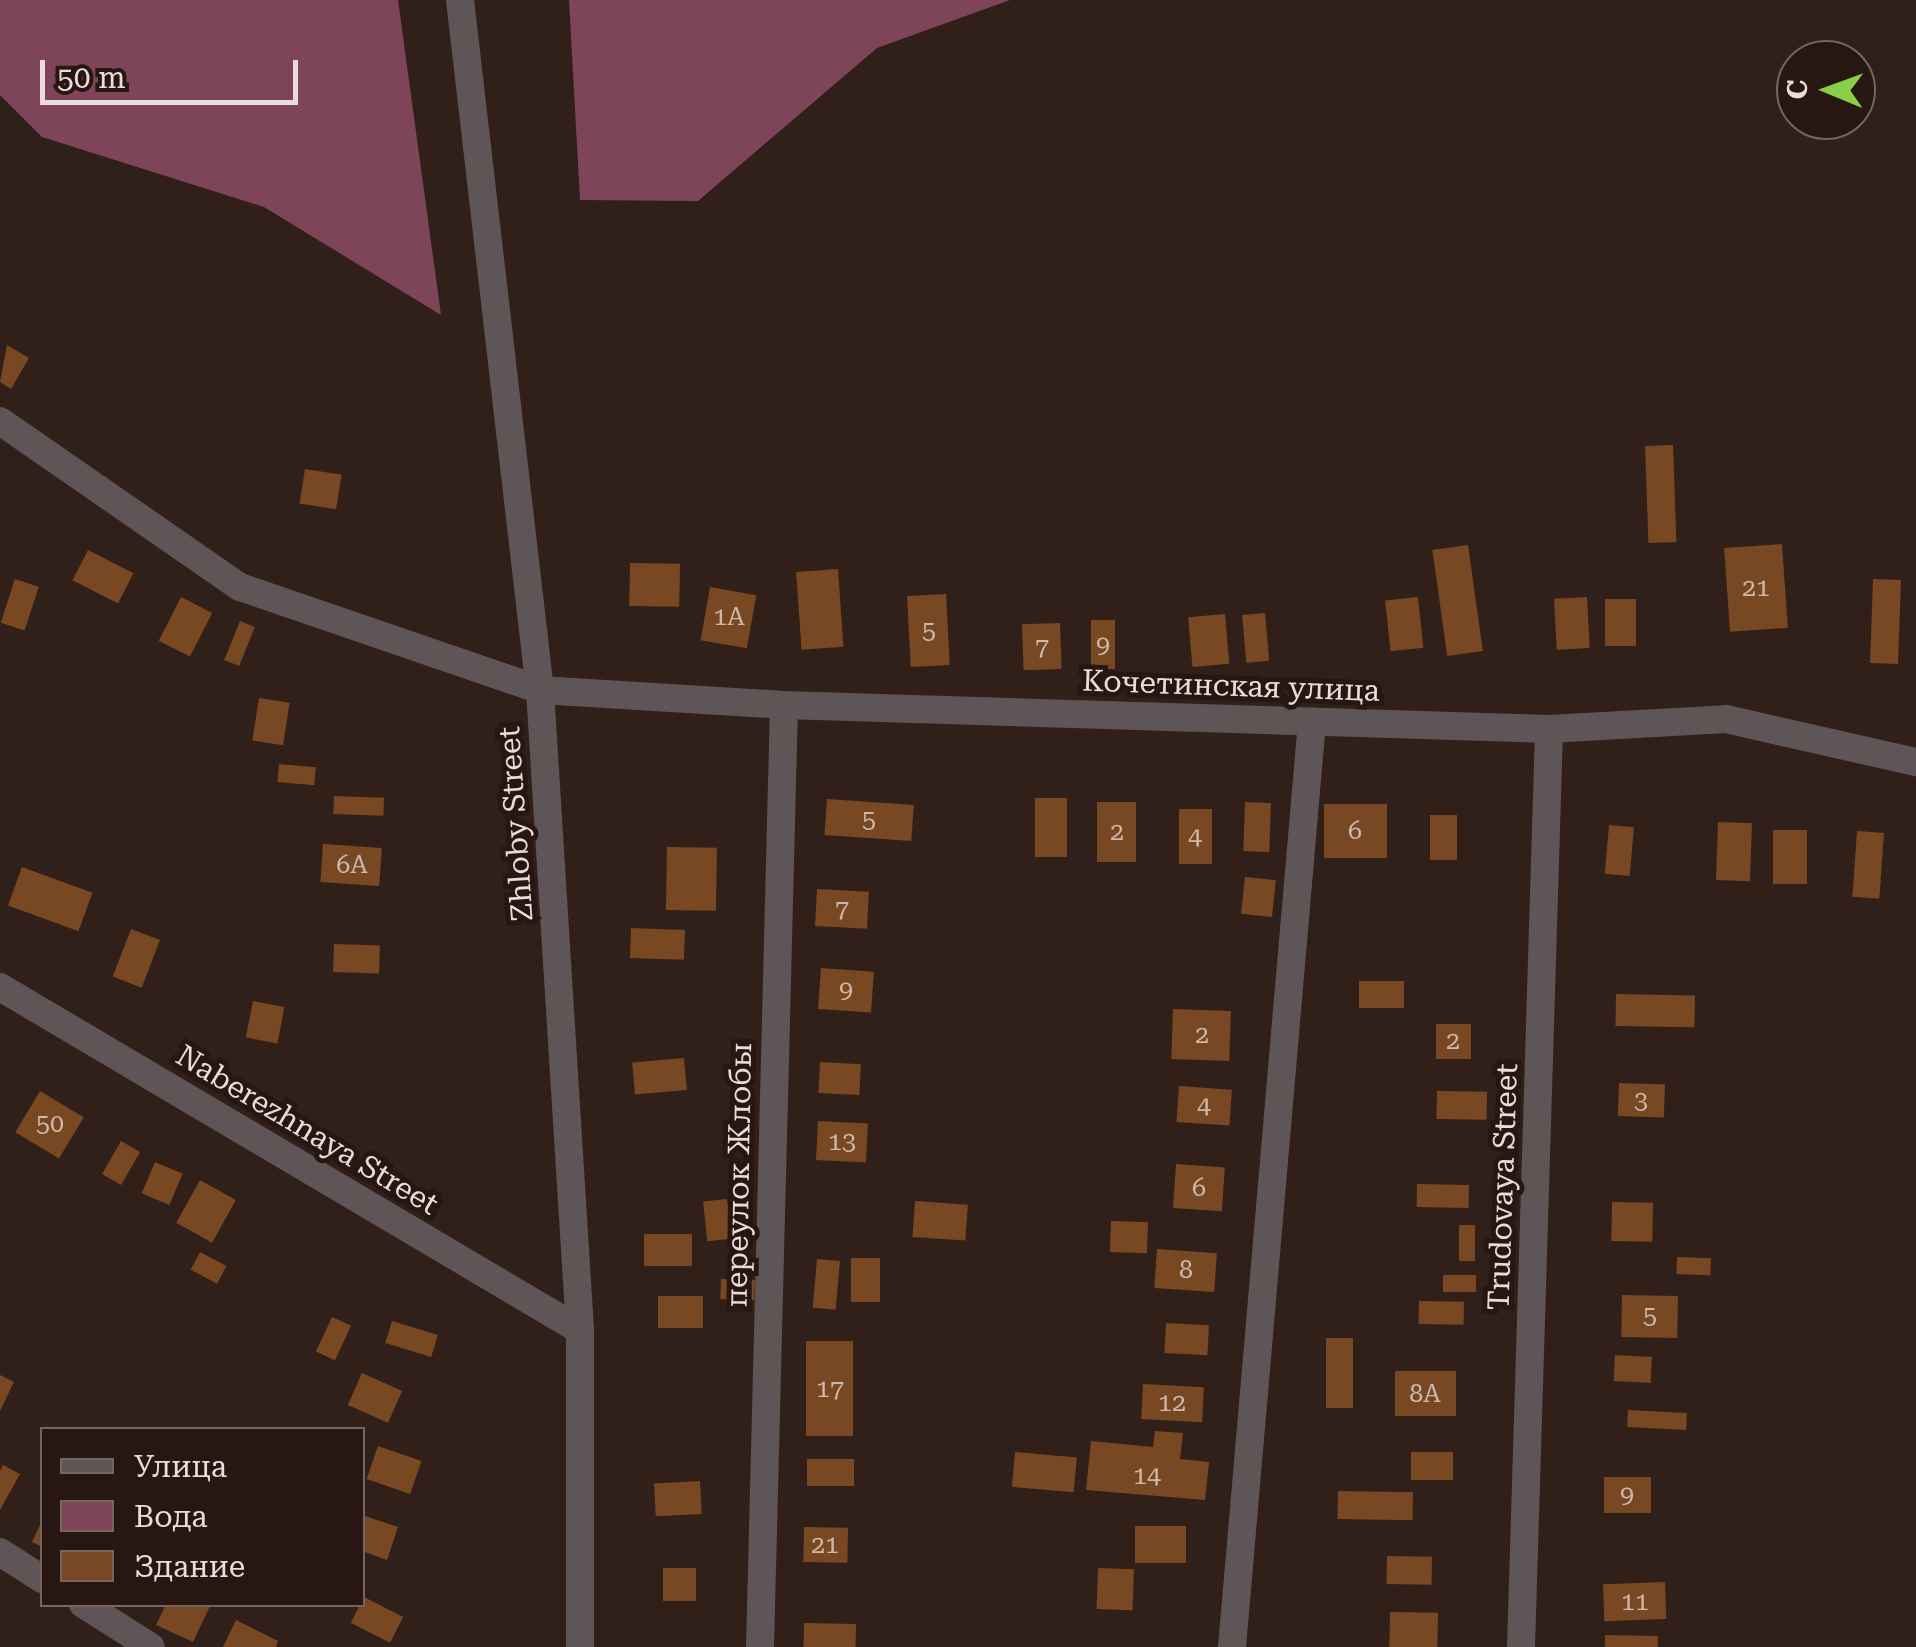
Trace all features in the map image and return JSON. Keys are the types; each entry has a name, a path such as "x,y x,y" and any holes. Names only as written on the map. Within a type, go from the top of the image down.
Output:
{"street":[{"name":"Zhloby Street","path":"460,0 540,690 580,1330 580,1647"},
{"path":"0,421 240,588 540,690"},
{"name":"Кочетинская улица","path":"540,690 784,705 1549,729 1726,718 1916,762"},
{"name":"переулок Жлобы","path":"760,1647 784,705"},
{"path":"1232,1647 1312,722"},
{"name":"Trudovaya Street","path":"1521,1647 1549,729"},
{"name":"Naberezhnaya Street","path":"0,987 580,1330"},
{"path":"0,1552 40,1578"},
{"path":"88,1607 151,1647"}],"water":[{"path":"0,0 398,0 441,315 264,207 42,137 0,95"},
{"path":"569,0 1010,0 877,48 698,201 580,200"}],"building":[{"path":"7,345 29,358 11,389 0,382"},
{"path":"1673,445 1676,542 1648,543 1645,446"},
{"path":"305,469 342,475 336,509 300,504"},
{"path":"1782,544 1788,628 1730,632 1724,548"},
{"path":"1468,545 1483,651 1447,656 1432,550"},
{"path":"88,550 133,573 118,603 73,580"},
{"path":"630,563 680,564 679,607 629,606"},
{"path":"838,569 843,647 802,650 796,572"},
{"path":"15,579 39,587 25,630 1,623"},
{"path":"1873,579 1901,580 1898,664 1870,663"},
{"path":"710,587 756,595 747,648 701,640"},
{"path":"946,594 950,665 911,667 907,596"},
{"path":"181,597 212,613 190,657 159,641"},
{"path":"1418,597 1423,648 1391,651 1385,600"},
{"path":"1587,597 1590,648 1557,650 1554,599"},
{"path":"1605,599 1636,599 1636,646 1605,646"},
{"path":"1265,613 1269,661 1246,663 1242,615"},
{"path":"1225,614 1229,664 1192,667 1188,617"},
{"path":"1091,620 1115,620 1115,669 1091,669"},
{"path":"240,621 255,627 239,666 224,660"},
{"path":"1060,623 1062,669 1024,670 1022,624"},
{"path":"259,698 290,703 283,745 252,740"},
{"path":"279,764 316,767 314,785 277,782"},
{"path":"334,796 384,798 383,816 333,814"},
{"path":"1035,798 1067,798 1067,857 1035,857"},
{"path":"827,799 914,805 911,841 824,835"},
{"path":"1097,802 1136,802 1136,862 1097,862"},
{"path":"1245,802 1271,803 1269,852 1243,851"},
{"path":"1324,804 1387,804 1387,858 1324,858"},
{"path":"1179,809 1212,809 1212,864 1179,864"},
{"path":"1430,815 1457,815 1457,860 1430,860"},
{"path":"1718,822 1752,823 1750,881 1716,880"},
{"path":"1609,825 1634,827 1630,876 1605,874"},
{"path":"1773,830 1807,830 1807,884 1773,884"},
{"path":"1857,831 1884,833 1879,899 1852,897"},
{"path":"323,844 382,848 379,886 320,882"},
{"path":"667,847 717,848 716,911 666,910"},
{"path":"22,867 92,893 78,931 8,906"},
{"path":"1245,877 1276,880 1272,917 1241,914"},
{"path":"817,889 869,892 867,929 815,926"},
{"path":"631,928 685,930 684,960 630,958"},
{"path":"131,929 160,940 142,988 113,977"},
{"path":"334,944 380,946 379,974 333,972"},
{"path":"821,968 874,972 871,1013 818,1009"},
{"path":"1359,981 1404,981 1404,1008 1359,1008"},
{"path":"1616,994 1695,995 1694,1027 1615,1026"},
{"path":"253,1001 284,1007 277,1043 246,1037"},
{"path":"1173,1009 1231,1011 1229,1061 1171,1059"},
{"path":"1436,1024 1471,1024 1471,1059 1436,1059"},
{"path":"684,1058 687,1090 635,1094 632,1063"},
{"path":"820,1062 861,1064 859,1095 818,1093"},
{"path":"1619,1083 1665,1085 1664,1118 1618,1116"},
{"path":"1179,1086 1232,1090 1229,1126 1176,1122"},
{"path":"40,1091 84,1117 59,1158 15,1132"},
{"path":"1437,1091 1487,1092 1487,1120 1437,1119"},
{"path":"818,1121 868,1124 866,1163 816,1160"},
{"path":"121,1141 140,1152 121,1185 102,1174"},
{"path":"155,1162 183,1174 169,1205 142,1193"},
{"path":"1176,1164 1225,1167 1222,1211 1173,1208"},
{"path":"200,1180 236,1200 212,1243 176,1223"},
{"path":"1417,1184 1469,1185 1469,1208 1417,1207"},
{"path":"727,1199 731,1239 707,1241 703,1202"},
{"path":"915,1201 968,1205 965,1241 912,1237"},
{"path":"1612,1202 1653,1203 1652,1242 1611,1241"},
{"path":"1111,1221 1148,1222 1147,1253 1110,1252"},
{"path":"1459,1225 1475,1225 1475,1261 1459,1261"},
{"path":"644,1234 692,1234 692,1266 644,1266"},
{"path":"1157,1249 1217,1253 1214,1292 1154,1288"},
{"path":"200,1252 226,1266 217,1284 191,1270"},
{"path":"1677,1257 1711,1258 1710,1275 1676,1274"},
{"path":"851,1258 880,1258 880,1302 851,1302"},
{"path":"817,1259 840,1261 836,1310 813,1308"},
{"path":"1443,1275 1476,1275 1476,1292 1443,1292"},
{"path":"721,1279 755,1280 754,1300 720,1299"},
{"path":"1622,1295 1678,1296 1677,1338 1621,1337"},
{"path":"658,1296 703,1296 703,1328 658,1328"},
{"path":"1419,1301 1464,1302 1464,1325 1419,1324"},
{"path":"332,1317 351,1326 335,1360 316,1351"},
{"path":"392,1321 438,1335 431,1357 385,1343"},
{"path":"1166,1323 1209,1325 1207,1355 1164,1353"},
{"path":"1326,1338 1353,1338 1353,1408 1326,1408"},
{"path":"806,1341 853,1341 853,1436 806,1436"},
{"path":"1615,1355 1652,1357 1651,1383 1614,1381"},
{"path":"1395,1371 1456,1371 1456,1416 1395,1416"},
{"path":"362,1373 402,1391 388,1423 348,1405"},
{"path":"0,1375 14,1382 0,1411"},
{"path":"1143,1384 1204,1387 1202,1422 1141,1419"},
{"path":"1628,1410 1687,1413 1686,1430 1627,1427"},
{"path":"1155,1431 1183,1433 1180,1459 1209,1462 1205,1500 1086,1490 1091,1441 1153,1447"},
{"path":"378,1446 421,1461 410,1494 367,1479"},
{"path":"1015,1452 1077,1457 1074,1492 1012,1487"},
{"path":"1411,1452 1453,1452 1453,1480 1411,1480"},
{"path":"807,1459 854,1459 854,1486 807,1486"},
{"path":"3,1465 20,1474 0,1510 0,1471"},
{"path":"1604,1477 1651,1477 1651,1513 1604,1513"},
{"path":"700,1481 702,1514 656,1516 654,1483"},
{"path":"1338,1491 1413,1492 1412,1520 1338,1519"},
{"path":"365,1516 398,1527 387,1560 365,1552"},
{"path":"40,1525 40,1546 32,1542"},
{"path":"1135,1526 1186,1526 1186,1563 1135,1563"},
{"path":"804,1527 848,1528 847,1563 803,1562"},
{"path":"1387,1556 1432,1557 1432,1585 1387,1584"},
{"path":"663,1568 696,1568 696,1601 663,1601"},
{"path":"1098,1568 1134,1569 1133,1610 1097,1609"},
{"path":"1665,1582 1666,1619 1604,1621 1603,1584"},
{"path":"365,1598 403,1617 390,1643 351,1623 359,1607 365,1607"},
{"path":"165,1607 210,1607 193,1642 156,1625"},
{"path":"1390,1612 1438,1613 1437,1647 1389,1647"},
{"path":"236,1620 278,1641 276,1647 223,1647"},
{"path":"804,1623 856,1624 856,1647 804,1647"},
{"path":"1605,1635 1658,1636 1658,1647 1605,1647"}]}
